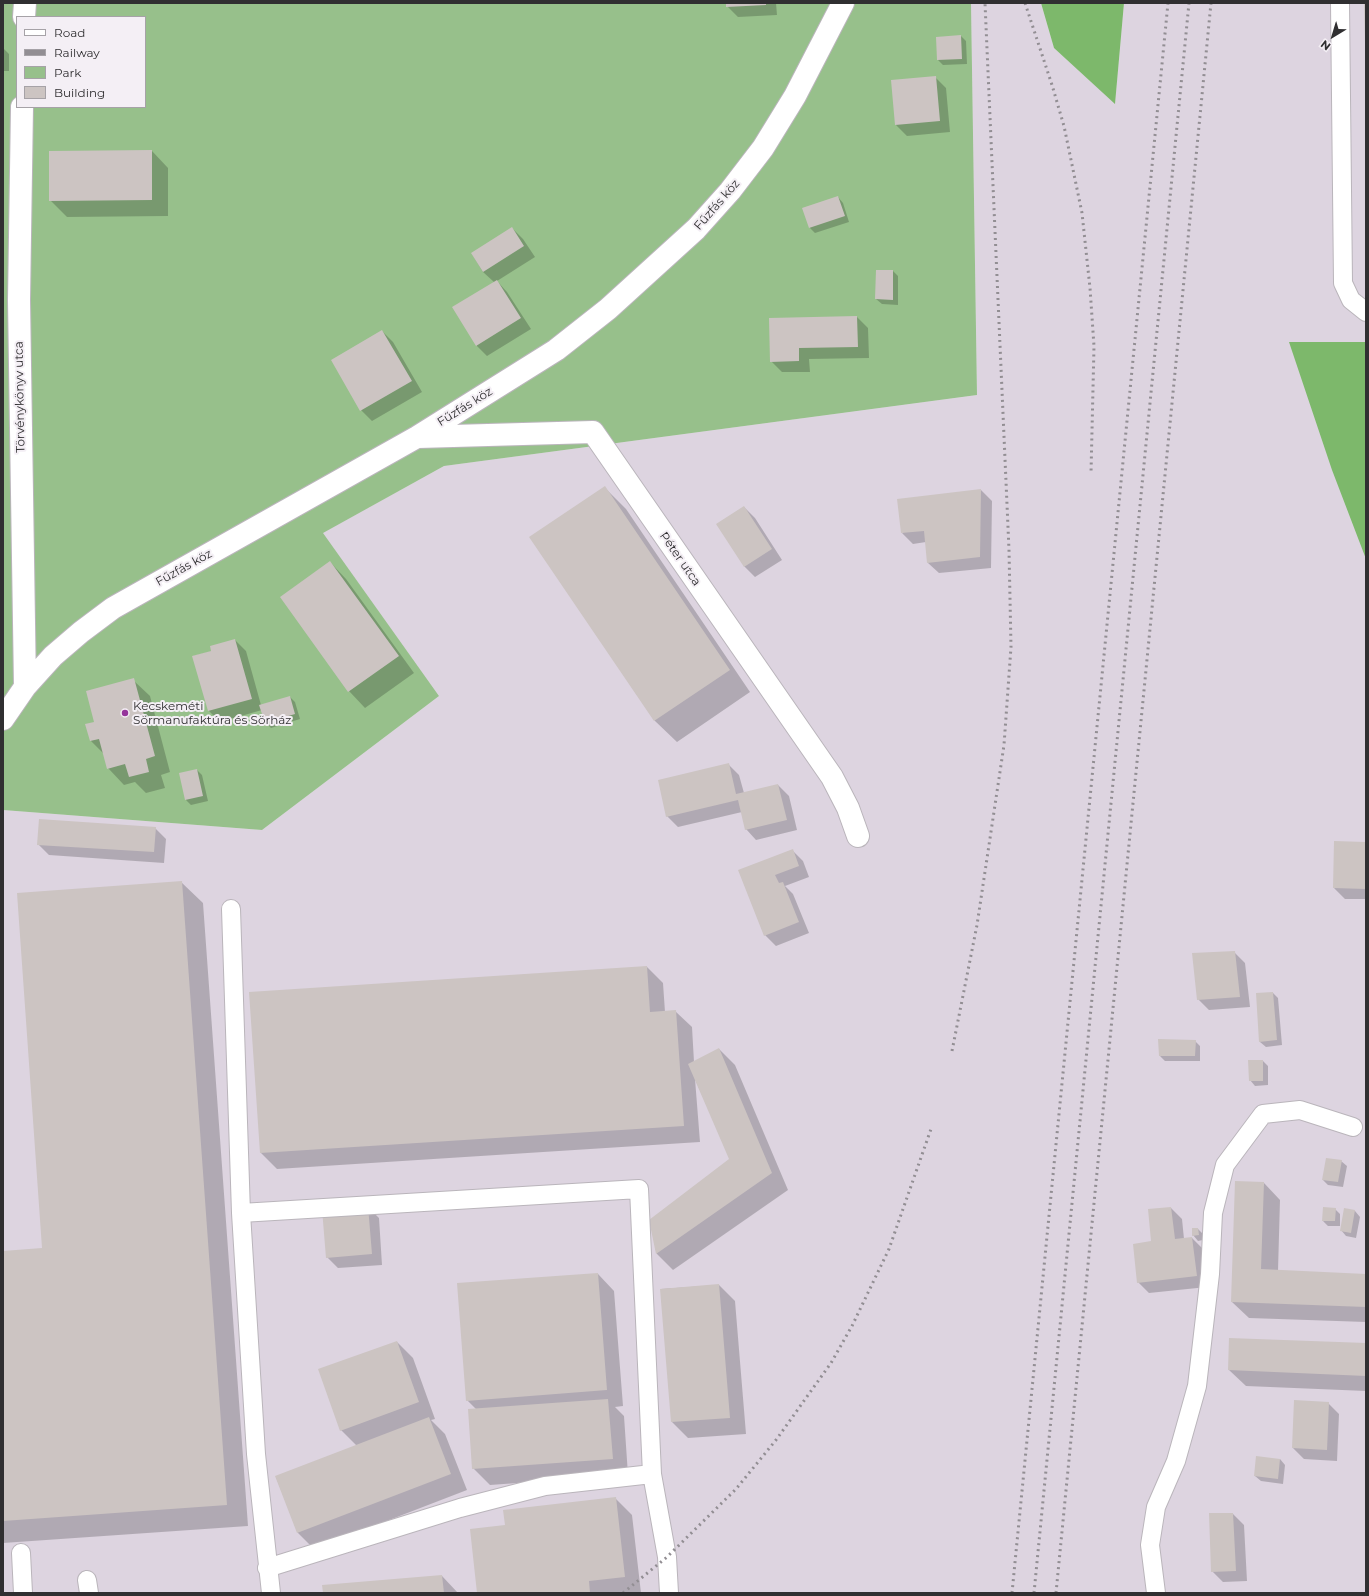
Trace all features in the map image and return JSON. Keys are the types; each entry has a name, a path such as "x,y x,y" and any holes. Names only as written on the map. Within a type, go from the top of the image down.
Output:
{"street":[{"path":"24,16 25,3"},
{"name":"Fűzfás köz","path":"3,719 25,687 53,656 80,632 113,608 417,437 556,350 608,309 696,229 730,191 763,148 795,96 844,3"},
{"name":"Törvénykönyv utca","path":"22,108 18,300 25,687"},
{"name":"Péter utca","path":"417,437 593,432 832,777 848,808 858,836"}],"lane":[{"path":"1340,3 1343,283 1351,300 1366,312"},
{"path":"231,909 241,1213 256,1454 267,1568 271,1593"},
{"path":"1156,1593 1150,1545 1156,1508 1176,1461 1197,1386 1210,1274 1213,1213 1225,1164 1263,1114 1300,1110 1353,1126"},
{"path":"241,1213 639,1189 652,1474 667,1557 669,1593"},
{"path":"267,1568 460,1508 545,1486 652,1474"},
{"path":"21,1553 23,1593"}],"shaded area":[{"path":"971,3 1041,3 1054,48 1115,103 1124,3 1366,3 1366,1593 3,1593 3,810 262,830 439,696 322,533 444,466 977,395"}],"green space":[{"path":"3,3 971,3 977,395 444,466 323,533 439,696 262,830 3,810"},
{"path":"1041,3 1124,3 1115,104 1054,48"},
{"path":"1289,342 1366,342 1366,559 1332,470"}],"building":[{"path":"726,3 766,3 766,5 726,7"},
{"path":"1364,3 1366,3 1366,43 1365,43"},
{"path":"961,35 962,59 937,60 936,37"},
{"path":"936,76 940,121 895,125 891,80"},
{"path":"152,150 152,200 49,201 49,151"},
{"path":"838,196 845,216 809,228 802,208"},
{"path":"512,227 524,246 483,272 471,253"},
{"path":"876,270 893,270 893,300 875,299"},
{"path":"497,280 521,318 476,346 452,307"},
{"path":"857,316 858,347 799,348 799,361 770,362 769,318"},
{"path":"382,330 412,381 360,411 331,360"},
{"path":"605,486 730,670 654,721 529,537"},
{"path":"981,489 980,557 927,563 924,531 901,533 897,499"},
{"path":"744,506 772,549 744,567 716,524"},
{"path":"330,561 399,656 348,692 280,597"},
{"path":"235,639 252,699 208,711 192,656 211,651 210,646"},
{"path":"134,678 155,756 146,759 149,772 129,777 125,764 107,769 99,739 90,741 85,724 94,722 86,691"},
{"path":"290,696 295,714 265,723 259,705"},
{"path":"729,763 736,794 778,784 787,820 745,830 738,800 666,817 658,780"},
{"path":"197,769 203,796 185,800 179,773"},
{"path":"39,819 156,827 154,852 37,845"},
{"path":"1334,841 1366,842 1366,889 1333,888"},
{"path":"793,849 799,866 775,875 779,883 783,882 799,922 764,936 738,870"},
{"path":"182,881 227,1505 3,1521 3,1251 42,1248 17,893"},
{"path":"1235,951 1240,997 1197,1000 1192,953"},
{"path":"647,966 650,1012 676,1010 684,1126 260,1153 249,992"},
{"path":"1273,992 1277,1040 1259,1042 1256,993"},
{"path":"1158,1039 1196,1040 1195,1056 1159,1056"},
{"path":"719,1048 772,1173 656,1254 649,1220 729,1159 688,1064"},
{"path":"1248,1060 1263,1060 1263,1081 1249,1081"},
{"path":"1326,1158 1342,1160 1338,1182 1322,1180"},
{"path":"1235,1181 1264,1182 1261,1269 1366,1274 1366,1307 1231,1302"},
{"path":"368,1206 372,1254 326,1258 322,1209"},
{"path":"1171,1207 1175,1239 1192,1237 1197,1276 1137,1283 1133,1244 1151,1241 1148,1209"},
{"path":"1323,1207 1336,1208 1335,1221 1322,1221"},
{"path":"1344,1208 1355,1210 1351,1233 1340,1231"},
{"path":"1192,1228 1198,1228 1199,1235 1192,1236"},
{"path":"598,1273 607,1390 466,1401 457,1283"},
{"path":"719,1284 730,1418 671,1422 660,1289"},
{"path":"1229,1338 1366,1343 1366,1376 1228,1370"},
{"path":"397,1341 419,1402 340,1431 318,1369"},
{"path":"608,1399 613,1459 472,1469 468,1409"},
{"path":"1294,1400 1329,1402 1327,1450 1292,1448"},
{"path":"429,1417 451,1474 297,1533 275,1476"},
{"path":"1256,1456 1280,1459 1278,1479 1254,1476"},
{"path":"616,1497 625,1577 589,1581 590,1593 477,1593 470,1529 505,1525 503,1510"},
{"path":"1209,1513 1233,1513 1236,1571 1211,1572"},
{"path":"442,1575 444,1593 323,1593 322,1585"}],"railway":[{"path":"952,1051 977,925 1004,745 1011,647 1009,550 985,3"},
{"path":"1025,3 1064,126 1082,213 1090,288 1094,346 1091,473"},
{"path":"1012,1593 1168,3"},
{"path":"1034,1593 1189,3"},
{"path":"1056,1593 1211,3"},
{"path":"623,1593 667,1557 736,1489 776,1440 831,1363 852,1326 889,1249 931,1129"}],"place":[{"name":"Kecskeméti Sörmanufaktúra és Sörház","path":"125,713"}]}
